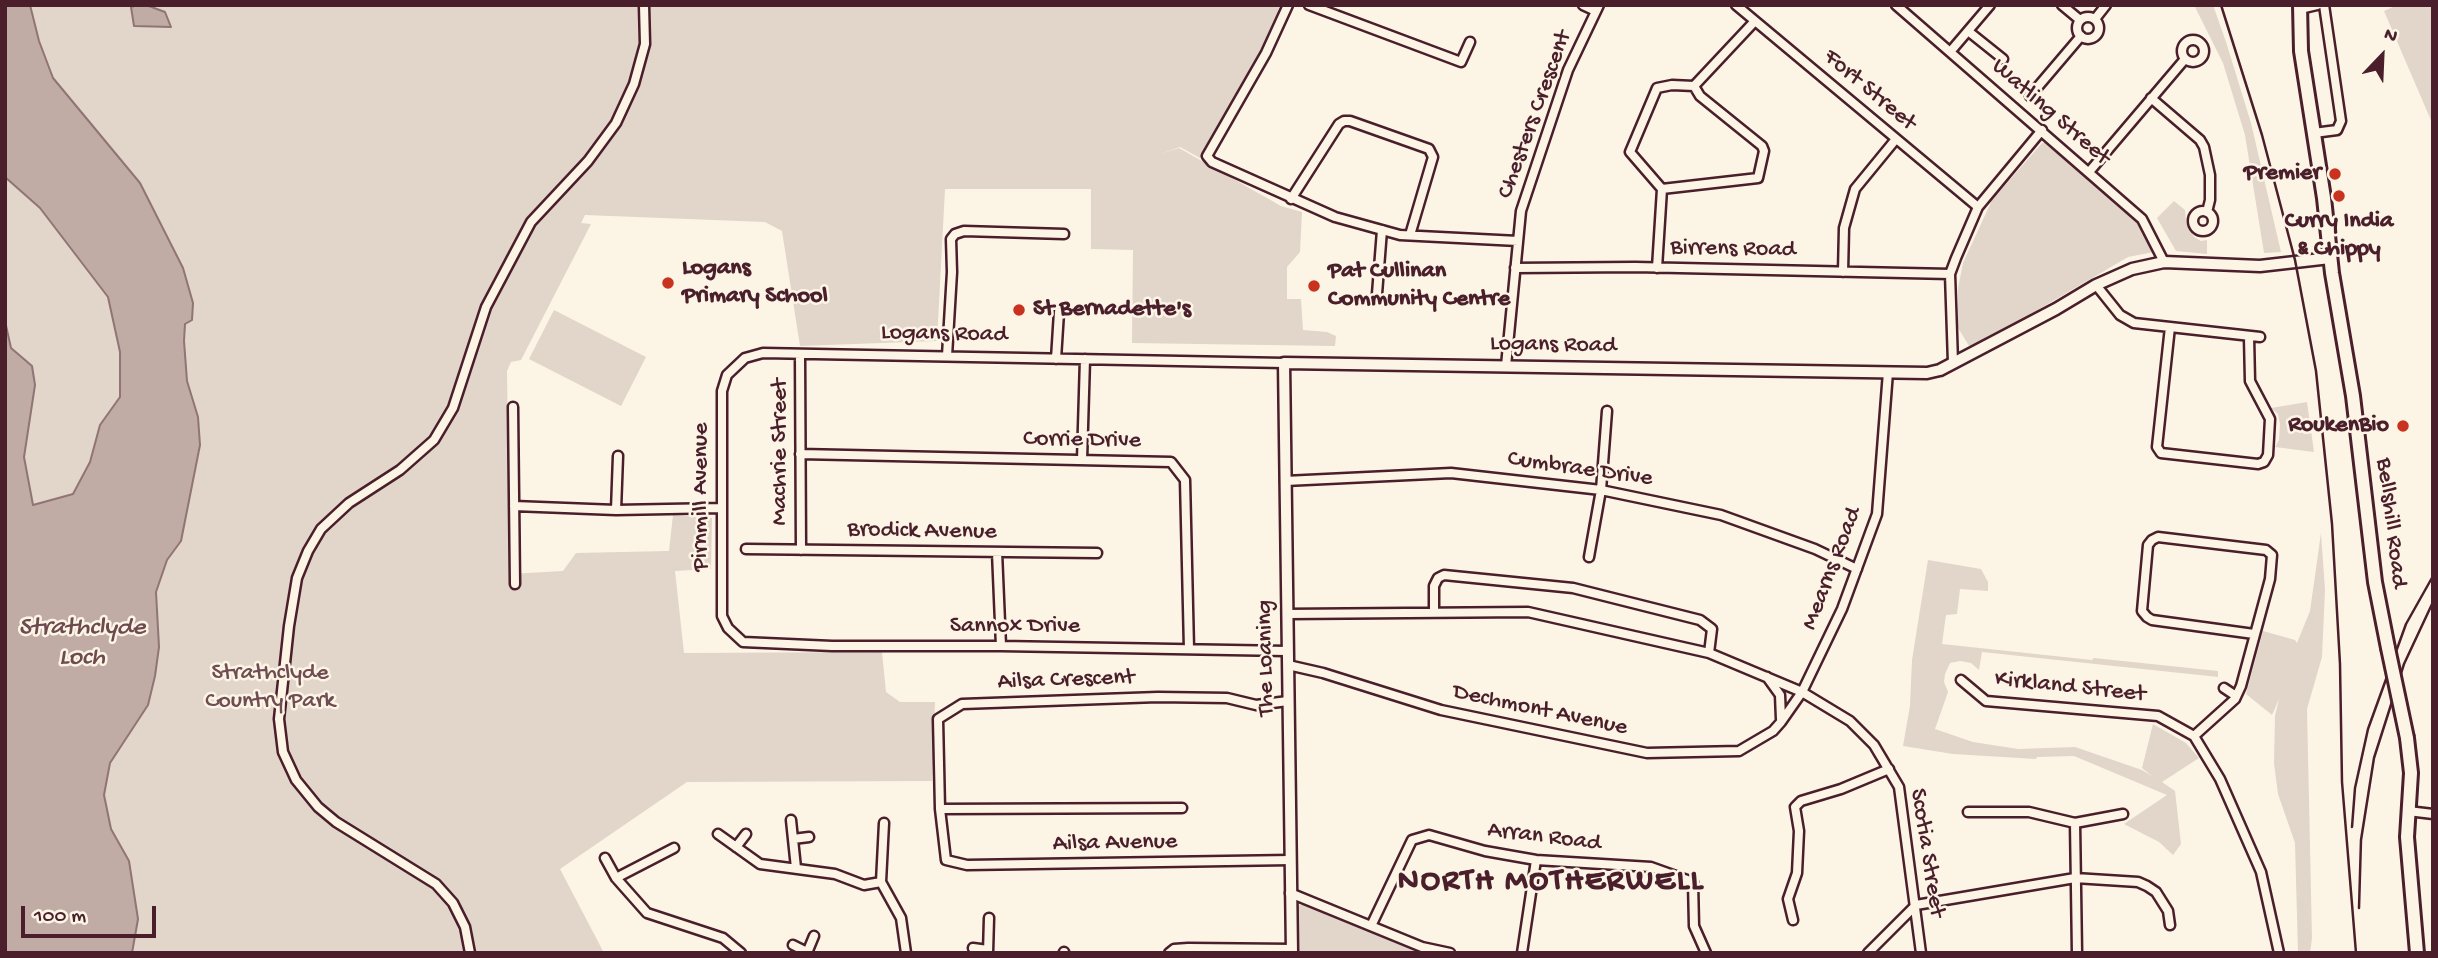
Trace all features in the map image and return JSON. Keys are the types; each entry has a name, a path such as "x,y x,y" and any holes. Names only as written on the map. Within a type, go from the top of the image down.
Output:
{"main road":[{"name":"Bellshill Road","path":"2300,7 2301,51 2324,198 2330,258 2353,396 2375,582 2407,738 2411,773 2407,837 2417,953"}],"street":[{"path":"470,953 465,927 453,903 436,884 336,822 318,807 296,780 283,752 279,719 297,578 321,529 349,503 400,471 434,440 453,408 486,307 531,222 589,161 615,123 634,83 645,44 644,5"},
{"path":"1287,5 1266,53 1207,156 1212,162 1335,217 1382,230 1410,235 1518,241"},
{"path":"1310,5 1461,62 1470,43"},
{"path":"1334,15 1337,5"},
{"path":"1583,5 1597,8"},
{"name":"Fort Street","path":"1736,5 1978,207"},
{"name":"Watling Street","path":"1896,5 2142,219 2164,262"},
{"path":"2062,5 2080,20"},
{"path":"2095,19 2106,5"},
{"path":"2300,7 2317,5"},
{"path":"2314,133 2337,130 2342,121 2324,5"},
{"path":"1950,52 1987,6"},
{"name":"Chesters Crescent","path":"1506,366 1521,211 1569,70 1597,8"},
{"path":"2089,17 2095,19 2100,28 2097,35 2091,39 2081,36 2077,27 2080,20 2089,17"},
{"path":"1657,268 1662,189 1630,152 1657,88 1672,85 1694,86 1755,21"},
{"path":"1969,31 2003,59"},
{"path":"2030,96 2081,36"},
{"path":"2089,172 2185,59"},
{"path":"1662,189 1758,178 1764,150 1762,146 1700,96 1694,86"},
{"path":"2151,97 2200,140 2204,147 2210,175 2207,212"},
{"path":"1291,198 1339,124 1350,121 1429,149 1433,157 1410,235"},
{"path":"1953,363 1950,274 1978,207 2042,130"},
{"path":"1843,272 1844,228 1855,189 1896,139"},
{"path":"1377,294 1382,230"},
{"path":"947,356 952,272 951,239 955,234 964,231 1064,234"},
{"name":"Logans Road","path":"749,356 763,353 1927,373 1940,370 2096,285 2133,269 2164,262 2260,266 2330,258"},
{"name":"Birrens Road","path":"1515,268 1950,274"},
{"path":"2096,285 2120,315 2134,323 2260,337"},
{"path":"1056,359 1059,312"},
{"path":"2170,327 2157,447 2161,453 2258,464 2264,462 2268,455 2270,419 2250,381 2249,337"},
{"name":"Machrie Street","path":"800,354 801,550"},
{"name":"Pirnmill Avenue","path":"743,642 728,628 722,616 722,391 727,375 733,367 749,356"},
{"path":"1082,460 1085,359"},
{"name":"The Loaning","path":"1284,363 1292,951"},
{"name":"Mearns Road","path":"1802,692 1842,609 1877,514 1888,372"},
{"path":"1589,557 1601,489 1607,411"},
{"path":"509,412 515,584"},
{"name":"Corrie Drive","path":"800,454 1171,462 1185,480 1189,649"},
{"path":"616,510 618,456"},
{"name":"Cumbrae Drive","path":"1285,481 1451,473 1601,489 1721,514 1815,549 1857,569"},
{"path":"514,506 616,510 720,508"},
{"path":"2194,736 2236,696 2241,687 2270,579 2272,555 2268,551 2158,537 2152,540 2148,545 2143,611 2147,617 2152,620 2254,634"},
{"name":"Brodick Avenue","path":"746,549 1097,553"},
{"path":"997,552 1001,646"},
{"path":"1434,613 1434,586 1437,578 1444,575 1573,588 1700,620 1712,629 1709,653"},
{"name":"Scotia Street","path":"1287,614 1528,611 1709,653 1765,674 1802,692 1850,721 1874,745 1899,787 1921,953"},
{"name":"Sannox Drive","path":"743,642 832,646 1287,651"},
{"name":"Dechmont Avenue","path":"1288,665 1323,673 1440,710 1647,753 1739,751 1773,732 1802,692"},
{"path":"1765,674 1780,695 1781,722"},
{"name":"Kirkland Street","path":"1961,680 1986,701 2158,716 2194,736 2220,779 2261,872 2279,953"},
{"path":"2224,688 2236,696"},
{"name":"Ailsa Crescent","path":"943,855 938,719 962,704 1158,697 1227,698 1256,705 1288,701"},
{"path":"1793,920 1788,899 1797,873 1799,831 1795,807 1801,801 1842,789 1889,769"},
{"path":"940,809 1182,807"},
{"path":"2408,811 2433,814"},
{"path":"1968,812 2029,812 2075,824 2123,814"},
{"path":"791,820 796,868"},
{"path":"884,822 881,882 901,918 906,953"},
{"path":"2075,824 2077,953"},
{"path":"718,834 760,864 835,874 864,885 881,882"},
{"path":"736,848 746,834"},
{"name":"Arran Road","path":"1371,926 1412,841 1429,835 1485,851 1536,860 1651,867 1693,883 1694,926 1706,953"},
{"path":"793,839 809,837"},
{"path":"616,878 674,848"},
{"name":"Ailsa Avenue","path":"943,855 946,860 967,865 1291,860"},
{"path":"605,858 616,878 647,913 723,938 741,953"},
{"path":"1522,953 1536,860"},
{"path":"1868,953 1916,905 2075,878 2138,882 2147,886 2156,892 2168,911 2170,925"},
{"path":"1290,893 1422,947 1450,953"},
{"path":"973,948 988,951 989,918"},
{"path":"793,945 807,953 814,936"},
{"path":"1169,953 1174,949 1188,948 1292,951"}],"green space":[{"name":"Strathclyde Country Park","path":"5,5 1280,5 1263,52 1200,158 1180,147 1160,154 1179,148 1281,206 1302,212 1300,252 1287,267 1287,299 1301,299 1303,330 1327,332 1336,336 1335,346 1132,343 1133,250 1091,249 1091,189 945,189 937,341 800,346 782,231 765,222 585,215 581,223 591,224 521,360 511,362 507,371 510,574 563,571 576,553 669,551 673,515 712,518 711,569 675,571 684,653 882,652 886,692 900,702 935,702 932,781 687,782 560,869 604,953 5,953"},
{"path":"2194,5 2213,5 2251,123 2281,252 2264,253 2245,135 2223,63"},
{"path":"2397,5 2433,5 2433,125 2384,11"},
{"path":"2042,143 2135,219 2154,252 2128,257 1971,349 1958,328 1958,288 1963,263 1992,200"},
{"path":"2174,201 2185,210 2186,222 2194,237 2201,241 2207,240 2207,254 2176,251 2157,218"},
{"path":"554,310 646,357 621,406 529,359"},
{"path":"2307,402 2314,452 2275,447 2279,440 2280,424 2278,414 2271,408"},
{"path":"2321,533 2325,590 2322,657 2307,709 2312,938 2310,953 2298,953 2295,843 2278,794 2274,763 2275,716 2279,699 2272,715 2246,694 2263,631 2295,640 2297,643 2310,611"},
{"path":"1928,560 1981,569 1988,582 1988,591 1960,589 1957,614 1946,615 1942,644 2218,671 2218,677 1982,652 1979,670 1971,663 1960,661 1950,663 1945,674 1944,682 1948,692 1935,729 1973,742 2018,749 2075,747 2152,776 2142,768 2153,724 2186,743 2199,758 2162,782 2175,791 2181,844 2173,855 2159,842 2124,824 2167,795 2074,756 2036,759 1953,754 1903,746 1910,706 1912,660"},
{"path":"1299,905 1305,905 1384,937 1437,953 1296,953 1296,911"}],"water":[{"name":"Strathclyde Loch","path":"5,5 30,5 39,41 53,78 140,183 183,268 193,303 192,320 185,324 184,341 187,381 198,417 200,445 181,541 167,560 156,592 159,647 148,705 110,763 104,795 111,829 129,861 138,919 132,953 5,953 5,321 11,348 32,366 35,385 24,457 33,505 73,494 90,462 100,425 120,397 120,352 108,297 40,208 5,177"},
{"path":"138,5 165,12 171,27 134,26 131,7"}],"railway":[{"path":"2221,5 2262,135 2295,260 2316,371 2332,524 2340,664 2342,782 2356,953"},
{"path":"2352,827 2355,788 2368,729 2406,624 2433,576"},
{"path":"2359,908 2361,840 2374,758 2404,664 2433,602"}],"place":[{"name":"Premier","path":"2335,174"},
{"name":"Curry India & Chippy","path":"2339,196"},
{"name":"Logans Primary School","path":"668,283"},
{"name":"Pat Cullinan Community Centre","path":"1314,286"},
{"name":"St Bernadette's","path":"1019,310"},
{"name":"RoukenBio","path":"2403,426"}],"district":[{"name":"NORTH MOTHERWELL","path":"1551,883"}]}
